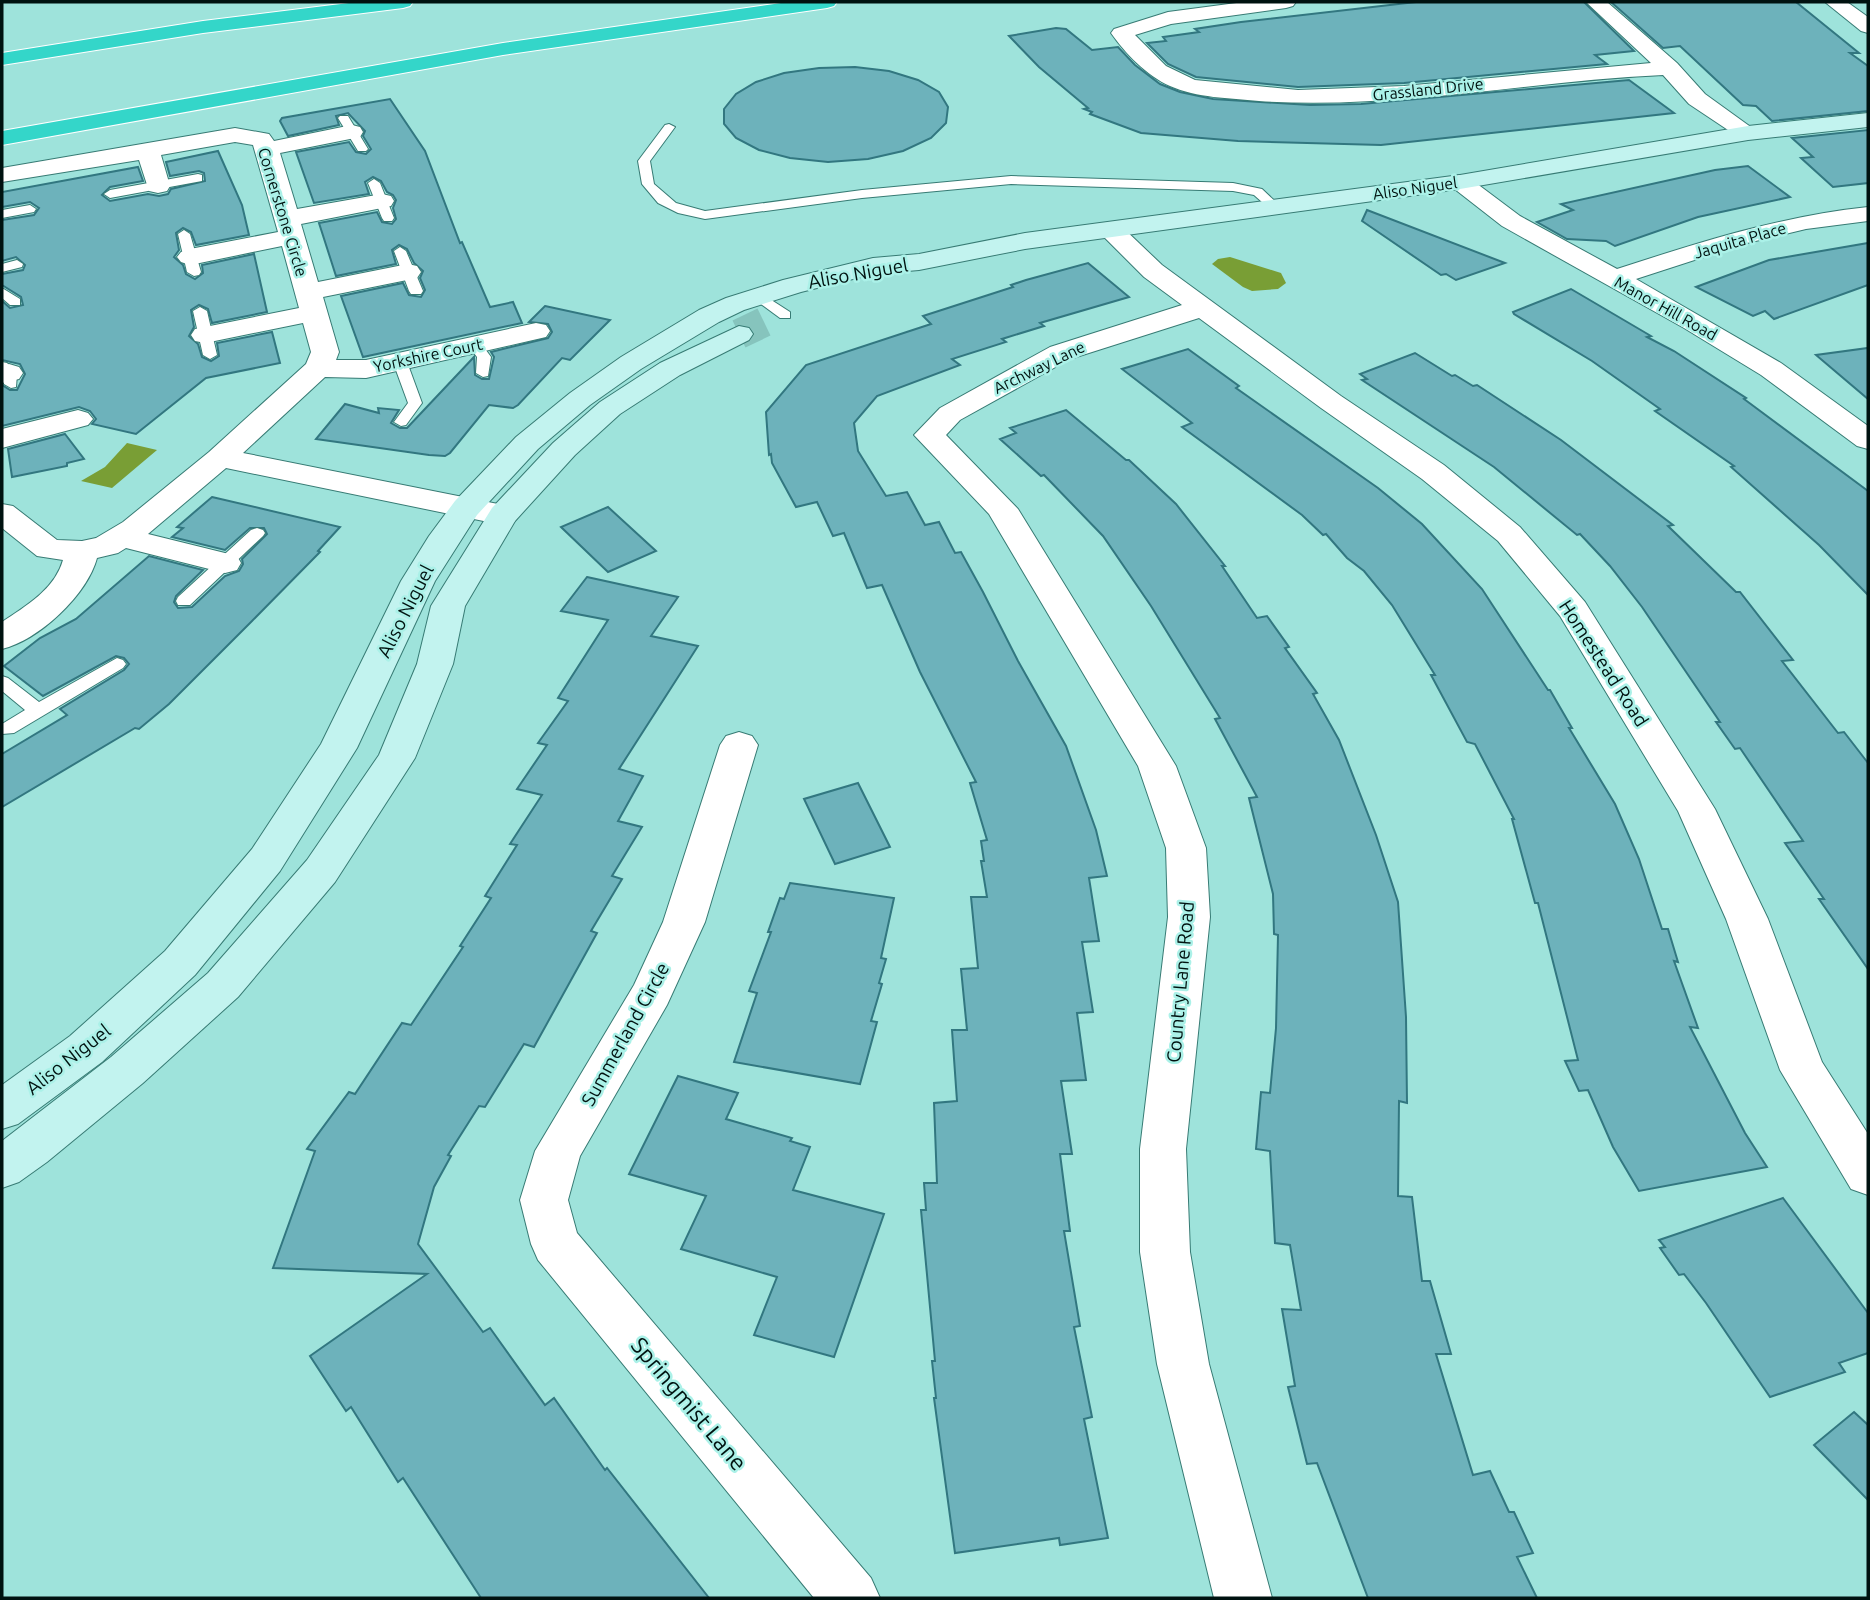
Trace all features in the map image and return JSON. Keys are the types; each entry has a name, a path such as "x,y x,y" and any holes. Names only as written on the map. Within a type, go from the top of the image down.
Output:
{"highway":[{"path":"2,47 203,27 403,2"},
{"path":"206,81 754,2"},
{"path":"2,138 503,49 827,2"},
{"path":"2,59 203,27"}],"street":[{"name":"Grassland Drive","path":"1286,2 1168,18 1121,33 1153,66 1186,85 1271,96 1368,96 1619,69 1669,68"},
{"path":"1596,2 1669,68 1697,99 1748,133"},
{"path":"1835,2 1868,27"},
{"name":"Aliso Niguel","path":"2,1110 86,1049 180,963 266,860 338,748 418,581 445,536 485,511 564,449 610,408 670,369 762,317 890,278 919,262 1025,241 1460,182 1748,133 1868,120"},
{"path":"267,149 353,133"},
{"name":"Cornerstone Circle","path":"2,175 235,135 261,139 267,149 326,352 318,368"},
{"path":"148,151 158,186"},
{"name":"Manor Hill Road","path":"1460,182 1511,221 1694,322 1771,369 1865,433"},
{"path":"190,255 381,201"},
{"name":"Jaquita Place","path":"1614,278 1740,237 1806,222 1868,214"},
{"name":"Homestead Road","path":"1111,230 1153,271 1433,472 1509,534 1573,610 1696,809 1747,919 1802,1070 1868,1174"},
{"path":"205,334 408,271"},
{"name":"Archway Lane","path":"929,435 950,414 1060,354 1111,335 1202,308"},
{"name":"Aliso Niguel","path":"2,1167 30,1148 127,1070 223,985 321,871 396,758 435,664 448,606 484,543 485,511 527,443 580,399 631,363 709,316 762,317"},
{"name":"Yorkshire Court","path":"318,368 366,369 536,331"},
{"path":"3,515 49,549 82,551 106,545 123,537 220,458 318,368"},
{"path":"580,399 610,408"},
{"path":"2,439 78,419"},
{"name":"Country Lane Road","path":"929,435 1002,509 1157,766 1186,848 1189,917 1163,1149 1165,1252 1183,1364 1240,1598"},
{"path":"220,458 485,511"},
{"path":"123,537 225,563"},
{"path":"2,639 50,605 76,575 82,551"},
{"name":"Summerland Circle","path":"544,1200 558,1151 652,993 684,922 739,745"},
{"name":"Springmist Lane","path":"544,1200 555,1244 851,1598"}],"lane":[{"path":"669,127 644,161 645,176 653,192 665,205 705,215 875,192 1010,180 1240,188 1258,192 1275,207"},
{"path":"110,194 198,178"},
{"path":"2,214 30,209"},
{"path":"2,268 17,264"},
{"path":"2,292 15,302"},
{"path":"475,345 484,356 483,373"},
{"path":"400,362 415,403 401,422"},
{"path":"184,601 257,533"},
{"path":"7,729 117,664"},
{"path":"2,682 38,711"}],"shaded area":[{"path":"1230,257 1281,273 1286,283 1278,289 1252,291 1243,287 1212,264 1218,259"},
{"path":"127,443 157,450 112,488 81,481 105,467"}],"building":[{"path":"1416,2 1584,2 1634,51 1595,55 1607,64 1404,83 1298,87 1196,77 1168,64 1147,43 1166,41 1163,37 1199,32 1195,29"},
{"path":"1611,2 1796,2 1859,53 1850,53 1868,66 1868,111 1772,121 1756,106 1743,105 1680,46 1663,48"},
{"path":"1056,28 1066,29 1092,50 1118,47 1135,65 1160,84 1180,92 1213,99 1310,105 1361,104 1629,80 1674,113 1381,145 1238,141 1141,133 1090,114 1092,112 1084,109 1088,108 1039,67 1009,36"},
{"path":"855,67 889,71 918,80 939,92 948,107 946,123 931,138 903,151 868,159 828,162 790,158 759,150 736,138 724,124 724,109 736,94 756,82 784,73"},
{"path":"390,99 425,151 460,243 462,242 490,307 513,302 522,323 363,357 341,296 403,283 409,295 421,297 425,290 420,278 423,271 414,263 407,249 399,245 392,250 396,264 336,276 319,223 377,212 382,222 392,224 396,219 393,208 396,200 387,192 381,181 373,177 365,182 369,194 314,203 296,152 349,142 356,152 366,154 371,149 363,136 365,131 348,113 336,116 339,125 288,136 280,121 282,118"},
{"path":"1868,130 1868,183 1833,187 1801,158 1813,157 1792,138"},
{"path":"218,151 242,205 249,235 196,245 191,232 183,228 176,233 179,250 174,257 183,265 186,274 195,279 203,273 202,265 254,254 267,312 212,323 208,309 199,305 191,310 194,327 189,336 198,344 202,357 211,361 219,356 217,343 272,332 280,363 206,378 136,434 92,424 96,419 90,411 79,407 2,426 2,385 10,390 17,390 25,374 20,364 2,360 2,301 10,308 23,305 21,297 2,285 2,274 23,270 25,265 16,257 2,261 2,220 34,215 39,208 30,202 2,207 2,192 138,167 143,181 110,187 102,195 110,201 148,194 159,196 168,194 171,189 205,181 204,173 199,171 170,176 166,162"},
{"path":"1748,166 1790,197 1698,217 1615,246 1606,241 1567,239 1537,222 1573,210 1561,204 1715,170"},
{"path":"1367,210 1505,263 1456,280 1446,274 1441,275 1362,221"},
{"path":"1868,243 1868,285 1774,319 1765,311 1753,316 1696,287 1769,260"},
{"path":"1088,263 1129,297 1040,323 1044,326 1002,339 1006,342 952,359 960,365 877,396 854,423 858,451 886,496 907,492 925,525 939,522 955,553 961,552 1066,746 1096,830 1107,876 1089,878 1099,941 1082,942 1093,1012 1077,1013 1086,1080 1061,1081 1072,1154 1060,1154 1070,1231 1064,1231 1080,1326 1074,1327 1092,1417 1084,1419 1108,1538 1060,1545 1059,1538 955,1553 934,1398 932,1361 935,1361 921,1210 926,1210 924,1183 937,1183 934,1103 957,1101 952,1030 967,1030 961,969 978,968 971,897 987,897 981,861 984,861 981,841 987,840 970,783 976,782 920,672 882,585 867,588 844,533 833,536 817,502 796,507 772,463 771,454 769,455 766,412 806,365 931,324 923,316 1013,287 1011,285 1026,280"},
{"path":"1571,289 1651,336 1647,337 1674,351 1746,398 1744,399 1868,491 1868,595 1819,545 1731,467 1734,466 1655,411 1660,409 1592,361 1513,312"},
{"path":"545,306 610,320 570,360 562,358 518,405 513,408 489,405 445,456 316,439 345,404 379,413 378,408 399,410 391,423 407,428 474,357 475,375 489,379 494,357 491,352 548,338 552,332 548,324 529,322"},
{"path":"1868,348 1868,399 1816,355"},
{"path":"1188,349 1239,386 1236,388 1378,488 1422,524 1482,589 1550,690 1572,728 1569,728 1615,804 1639,859 1662,929 1668,929 1678,962 1674,961 1698,1028 1690,1027 1745,1133 1767,1167 1639,1191 1613,1147 1588,1090 1579,1091 1565,1061 1578,1060 1514,819 1475,744 1467,742 1431,675 1435,675 1392,605 1364,571 1347,558 1326,534 1323,535 1302,515 1182,427 1192,423 1122,369"},
{"path":"1415,353 1452,376 1455,375 1473,386 1477,385 1561,440 1673,525 1668,526 1736,592 1740,592 1793,660 1782,661 1838,733 1844,732 1868,763 1868,969 1819,899 1824,899 1785,843 1803,841 1740,748 1735,749 1716,722 1720,722 1642,607 1610,566 1580,534 1577,535 1494,467 1362,380 1367,379 1360,374"},
{"path":"1066,410 1129,460 1176,504 1225,566 1222,566 1257,618 1267,616 1289,647 1285,648 1317,693 1313,694 1339,740 1376,835 1398,902 1406,1017 1407,1103 1399,1101 1398,1196 1412,1197 1422,1281 1430,1281 1451,1354 1436,1354 1473,1475 1490,1471 1509,1512 1514,1512 1533,1553 1517,1557 1537,1598 1368,1598 1317,1463 1307,1464 1288,1387 1295,1386 1282,1309 1301,1310 1290,1245 1275,1243 1270,1151 1256,1149 1261,1092 1270,1093 1276,1028 1278,935 1274,934 1273,894 1249,798 1257,797 1215,719 1220,718 1151,606 1103,536 1044,475 1041,476 1000,439 1016,433 1010,428"},
{"path":"65,434 84,459 67,463 67,466 12,477 8,449"},
{"path":"212,497 340,527 318,551 320,552 252,621 169,704 139,729 135,728 2,807 2,754 67,715 60,709 124,670 129,664 124,658 116,656 43,696 4,666 40,638 76,619 149,556 203,570 176,596 174,602 178,608 192,607 225,576 239,571 243,564 242,559 267,534 264,528 250,528 225,550 172,537 183,528 177,527"},
{"path":"608,507 656,551 608,572 561,527"},
{"path":"587,577 678,597 651,636 698,646 619,769 643,776 618,821 642,827 612,876 622,879 591,931 597,933 534,1047 524,1044 485,1107 479,1106 448,1155 451,1156 434,1187 418,1244 483,1332 490,1328 545,1405 554,1398 605,1470 607,1468 709,1598 481,1598 403,1478 398,1482 351,1407 346,1411 310,1356 427,1274 273,1268 315,1151 307,1149 349,1092 355,1094 402,1023 411,1025 463,947 460,946 491,898 485,896 517,845 510,844 542,795 517,789 547,745 538,743 568,701 558,698 608,620 561,611"},
{"path":"858,783 890,847 835,864 804,799"},
{"path":"790,883 894,898 881,958 886,959 879,983 882,984 871,1021 877,1022 860,1084 734,1062 757,993 749,991 771,932 768,932 780,898 784,899"},
{"path":"678,1076 738,1093 726,1119 792,1138 790,1141 810,1147 793,1190 884,1214 834,1357 754,1335 777,1277 681,1249 706,1196 629,1174"},
{"path":"1783,1198 1868,1313 1868,1353 1839,1363 1845,1372 1770,1397 1706,1303 1684,1274 1679,1275 1660,1248 1665,1247 1659,1240"},
{"path":"1854,1412 1868,1425 1868,1500 1814,1445"}],"tunnel":[{"path":"739,334 764,322"}]}
